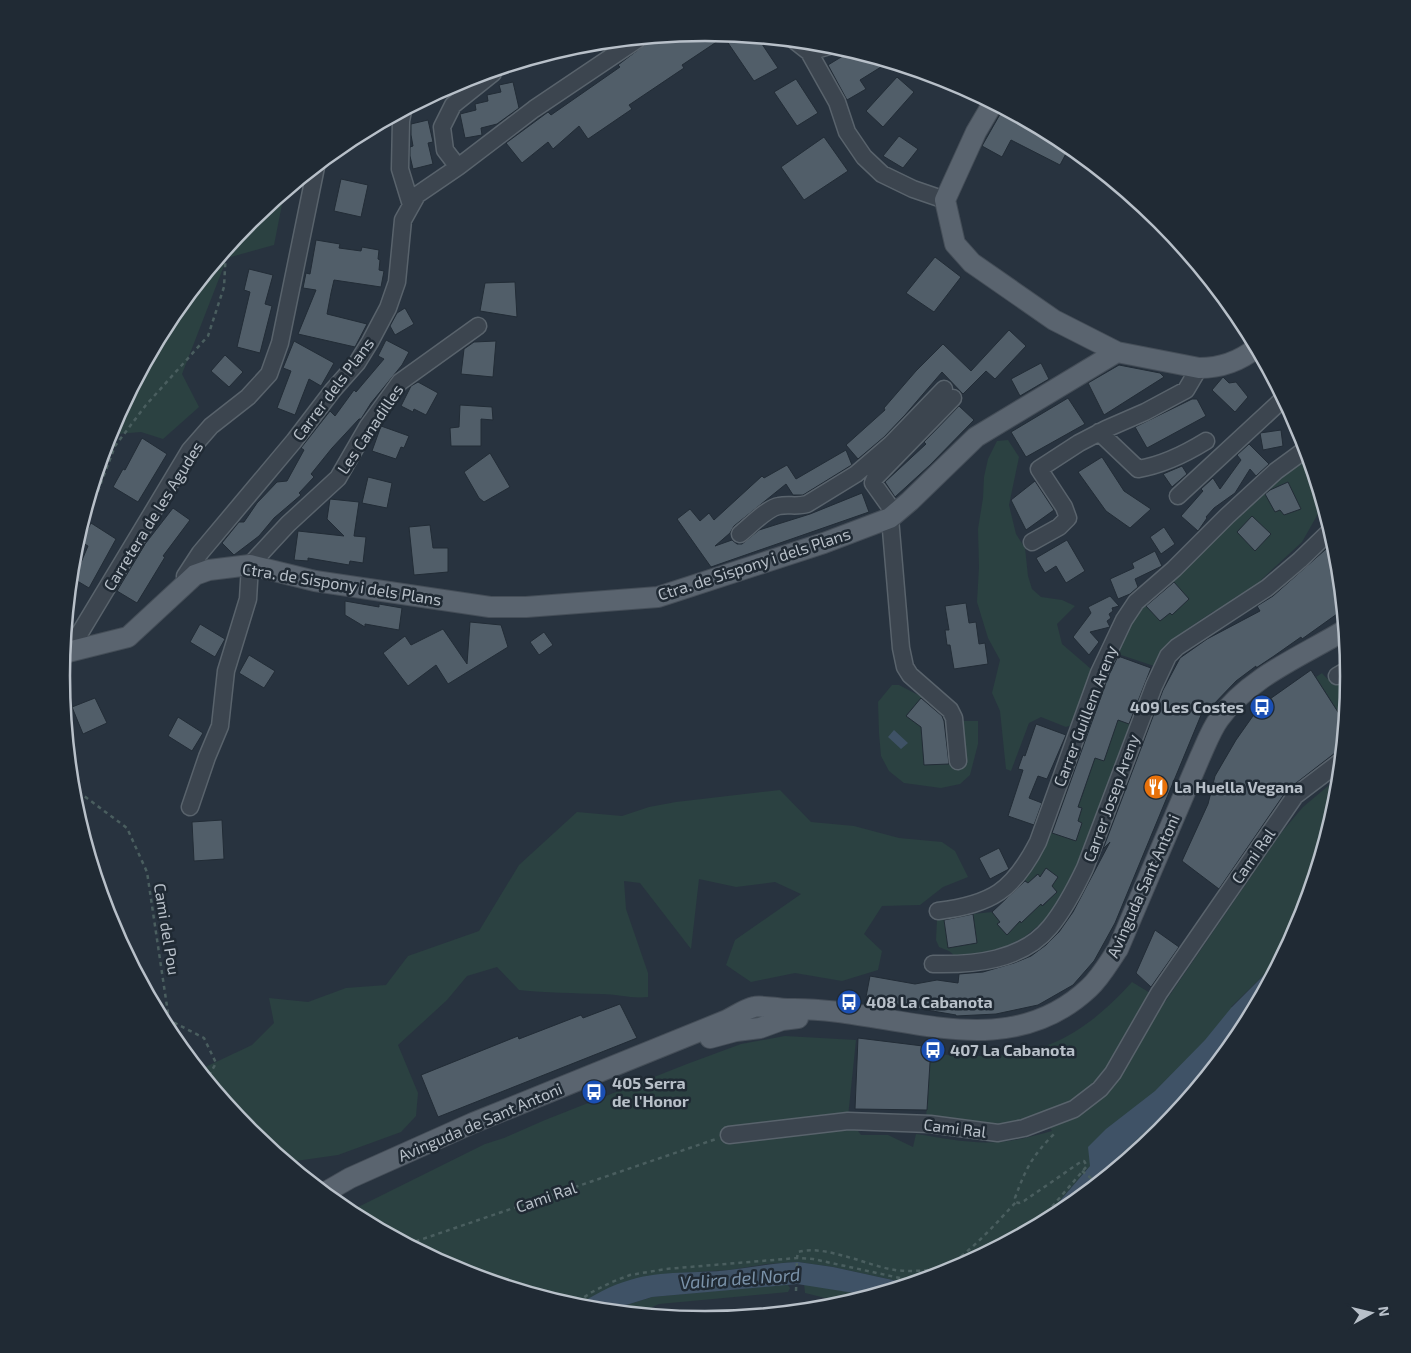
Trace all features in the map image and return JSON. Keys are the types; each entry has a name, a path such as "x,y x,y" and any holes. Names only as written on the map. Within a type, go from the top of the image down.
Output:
{"main road":[{"path":"990,109 976,132 945,200 954,244 972,263 1054,320 1117,352 1198,368 1212,368 1238,360 1251,351"},
{"name":"Ctra. de Sispony i dels Plans","path":"71,651 128,637 195,575 209,570 250,565 315,581 490,607 526,607 658,597 824,544 890,518 976,437 1117,352"},
{"name":"Avinguda Sant Antoni","path":"756,1018 773,1009 805,1008 853,1013 949,1029 986,1031 1024,1025 1044,1018 1070,1003 1090,988 1102,974 1118,949 1210,734 1220,718 1239,696 1266,676 1339,634"},
{"name":"Avinguda Sant Antoni","path":"756,1018 782,1020 817,1017 846,1019 946,1038 995,1040 1034,1032 1075,1012 1112,978 1134,941 1208,758 1225,726 1244,705 1268,686 1339,642"},
{"name":"Avinguda de Sant Antoni","path":"331,1189 350,1178 473,1123 726,1020 756,1018"},
{"name":"Avinguda de Sant Antoni","path":"340,1195 411,1160 532,1108 702,1041 736,1031 756,1018"}],"street":[{"name":"Carrer dels Plans","path":"186,584 186,576 200,554 294,441 357,362 370,342 388,308 397,282 403,220 417,195 458,167 534,108 626,47"},
{"path":"806,50 837,102 847,132 864,157 882,174 913,190 945,200"},
{"path":"809,52 813,51"},
{"path":"458,167 445,150 442,127 453,105 481,83"},
{"path":"401,119 400,169 411,205"},
{"name":"Carretera de les Agudes","path":"72,643 190,450 211,426 248,397 268,374 282,335 314,177"},
{"name":"Les Canadilles","path":"250,565 288,524 338,478 368,426 400,382 478,326"},
{"path":"1032,542 1059,527 1068,518 1064,507 1039,469 1099,432 1146,412 1186,390 1198,368"},
{"path":"740,534 774,507 807,504 856,474 948,393 875,478 873,483 890,518 901,648 905,667 910,675 950,710 954,718 958,761"},
{"path":"1178,496 1278,403"},
{"path":"1099,432 1138,469 1162,463 1186,453 1206,441"},
{"name":"Carrer Guillem Areny","path":"938,911 977,904 998,894 1017,877 1028,862 1038,842 1099,673 1124,620 1136,602 1174,569 1276,471 1300,453"},
{"path":"856,474 890,518"},
{"name":"Carrer Josep Areny","path":"933,964 967,964 1001,957 1027,946 1050,928 1074,890 1085,868 1154,686 1168,656 1177,647 1267,588 1325,536"},
{"path":"190,807 220,726 226,671 248,599 250,565"},
{"name":"Cami Ral","path":"730,1135 848,1122 930,1124 998,1133 1024,1128 1074,1109 1087,1101 1100,1089 1113,1073 1159,993 1295,796 1334,766"}],"path":[{"path":"99,487 115,446 146,405 208,336 224,287 225,261"},
{"name":"Cami del Pou","path":"81,794 127,828 147,872 168,1015"},
{"name":"Cami del Pou","path":"172,1022 204,1038 216,1063 210,1073"},
{"path":"1016,1202 1015,1198 1026,1168 1040,1147 1068,1120 1074,1109"},
{"name":"Cami Ral","path":"416,1241 730,1135"},
{"path":"951,1262 990,1229 1016,1202 1024,1201 1064,1172 1084,1161 1087,1166 1047,1212"},
{"path":"1082,1171 1093,1180"},
{"path":"796,1291 798,1252 809,1250 833,1253 896,1270 937,1268"},
{"path":"581,1300 605,1285 630,1275 666,1269 797,1258 813,1259 906,1279"}],"green space":[{"path":"282,203 274,245 228,258 256,227"},
{"path":"226,260 182,374 199,407 163,439 141,432 119,434 155,359 177,324"},
{"path":"1008,440 1019,457 1009,505 1016,534 1025,548 1028,576 1032,589 1041,597 1062,600 1075,606 1057,624 1062,644 1091,669 1080,711 1072,725 1066,727 1041,717 1029,723 1011,771 1006,769 1000,711 992,693 1000,660 988,638 977,602 979,567 978,529 984,477 988,459 997,441"},
{"path":"1302,459 1319,512 1302,542 1257,585 1231,600 1222,611 1214,611 1188,628 1165,649 1154,666 1115,653 1135,615 1147,604 1160,621 1170,613 1172,615 1189,599 1173,581 1255,498"},
{"path":"1322,673 1331,681 1341,680 1339,714 1316,677"},
{"path":"892,685 899,685 922,697 906,716 921,727 924,765 961,763 958,721 978,721 978,744 970,775 960,784 941,788 904,783 889,771 881,756 878,702"},
{"path":"1092,718 1101,721 1115,719 1133,725 1081,864 1060,899 1044,921 1023,938 1000,949 955,956 939,947 936,940 937,920 944,919 977,943 973,914 992,912 1000,922 997,924 1007,935 1020,921 1021,923 1041,904 1043,906 1057,892 1052,886 1058,877 1046,868 1040,877 1037,874 1028,883 1024,879 1037,862 1051,832 1075,841 1082,823 1078,821 1082,808 1062,801 1066,792 1082,797 1095,758 1104,761 1112,737 1101,737 1086,732"},
{"path":"1331,783 1319,841 1307,881 1292,920 1268,971 1231,1007 1248,1006 1209,1063 1155,1126 1101,1173 1090,1166 1054,1207 1023,1227 949,1263 899,1281 833,1267 798,1262 767,1264 729,1270 665,1274 591,1301 541,1290 501,1278 462,1263 388,1227 357,1208 485,1144 741,1044 785,1036 856,1040 848,1117 861,1135 888,1135 913,1147 916,1134 988,1142 1018,1139 1052,1131 1050,1128 997,1128 926,1119 930,1054 992,1056 1018,1053 1042,1047 1064,1038 1086,1024 1108,1006 1132,982 1165,1002 1281,833 1303,807"},
{"path":"780,790 811,822 854,826 899,838 942,842 955,851 968,877 943,887 920,905 882,906 864,934 882,951 878,970 842,981 795,973 751,982 726,965 735,940 801,894 775,882 736,887 699,879 691,949 640,883 624,881 626,909 648,973 648,997 519,990 497,967 467,976 447,1000 398,1045 418,1093 416,1116 401,1132 338,1155 296,1161 256,1126 205,1067 252,1045 274,1023 269,998 308,1002 346,988 386,985 408,956 479,931 519,865 577,812 622,816 649,807"},
{"path":"787,1284 790,1288 788,1292 659,1304 649,1309 623,1306 652,1297"},
{"path":"804,1284 857,1293 831,1299 805,1293"}],"water":[{"path":"894,730 908,743 901,749 888,737"},
{"path":"1268,971 1234,1029 1174,1105 1113,1163 1054,1207 1090,1166 1088,1147 1106,1129 1155,1091 1205,1040 1231,1008"},
{"name":"Valira del Nord","path":"798,1262 833,1267 899,1281 856,1293 797,1284 652,1297 623,1306 586,1301 623,1282 642,1277 667,1273 729,1270"}],"building":[{"path":"717,42 682,65 684,68 629,105 632,109 588,139 579,126 553,149 548,142 522,163 506,143 548,112 551,115 620,67 618,65 645,45"},
{"path":"727,42 762,44 778,68 754,81"},
{"path":"842,56 882,67 860,80 866,89 847,100 828,65"},
{"path":"897,77 914,92 883,127 866,111"},
{"path":"796,79 818,113 797,126 774,92"},
{"path":"513,82 519,108 497,124 481,128 482,135 465,138 460,114 476,110 475,104 488,101 487,95 501,92 499,85"},
{"path":"1000,114 1023,126 1066,154 1060,165 1011,140 1002,157 982,146"},
{"path":"428,120 433,142 428,143 433,164 413,169 410,156 410,147 413,146 411,124"},
{"path":"899,136 918,149 903,168 883,156"},
{"path":"824,137 848,171 804,200 781,167"},
{"path":"341,179 368,185 361,217 334,211"},
{"path":"316,240 340,244 339,248 361,251 362,247 379,250 379,270 384,271 381,287 334,280 327,314 367,324 355,347 298,334 316,290 303,288 306,273 310,274"},
{"path":"935,257 961,277 934,312 906,293"},
{"path":"249,269 273,275 265,304 272,306 260,353 237,347 250,292 244,290"},
{"path":"515,282 517,317 480,311 485,283"},
{"path":"405,308 414,324 395,335 390,326 397,313"},
{"path":"1009,330 1026,346 995,379 986,371 963,394 942,372 884,437 858,459 846,445 885,410 884,408 916,371 943,344 971,371"},
{"path":"386,340 409,352 402,365 371,403 361,419 332,448 311,474 314,477 299,493 301,495 274,518 259,536 234,555 222,543 239,522 244,522 257,503 277,482 287,481 304,450 301,448 330,411 335,416 354,390 356,392 384,359 378,356"},
{"path":"294,341 334,363 321,386 309,379 295,415 277,408 291,371 283,368"},
{"path":"496,341 493,377 461,374 464,349 474,342"},
{"path":"225,355 243,372 229,387 211,371"},
{"path":"1041,363 1049,379 1020,396 1011,379"},
{"path":"1119,365 1160,373 1164,377 1104,415 1088,383"},
{"path":"1223,377 1229,383 1236,382 1248,397 1235,412 1212,390"},
{"path":"418,382 438,393 426,415 414,409 413,412 401,406 411,386"},
{"path":"1068,398 1085,424 1026,457 1011,432"},
{"path":"1192,399 1197,399 1206,416 1147,448 1135,427"},
{"path":"460,405 492,407 493,420 481,419 481,446 451,446 450,428 459,427"},
{"path":"959,406 974,420 930,465 895,497 885,482 926,444 924,442"},
{"path":"381,426 409,436 404,448 401,447 396,459 372,451"},
{"path":"1281,430 1283,446 1263,450 1260,433"},
{"path":"142,438 167,454 138,502 113,487 123,469 125,470"},
{"path":"1249,444 1269,464 1256,476 1250,469 1235,493 1214,508 1198,531 1181,516 1203,491 1201,489 1213,478 1220,489 1241,460 1237,455"},
{"path":"846,450 852,465 803,495 793,495 786,484 734,526 730,533 715,546 732,540 737,544 742,544 759,530 810,514 862,493 869,512 711,567 677,519 690,509 700,521 709,513 714,520 762,476 764,478 787,465 796,479"},
{"path":"490,453 510,487 484,502 479,498 464,472"},
{"path":"1102,457 1124,491 1151,509 1130,528 1106,511 1078,472"},
{"path":"1182,466 1187,474 1172,487 1163,474"},
{"path":"368,477 392,483 387,508 362,503"},
{"path":"1035,481 1054,510 1026,530 1011,500"},
{"path":"1288,482 1301,509 1284,515 1280,510 1275,512 1265,494"},
{"path":"330,499 359,502 354,536 366,537 363,563 350,561 349,565 308,558 308,561 294,560 298,531 344,536 327,519"},
{"path":"173,508 190,520 163,556 165,557 137,603 117,591 145,544"},
{"path":"1252,516 1271,534 1255,551 1237,532"},
{"path":"91,523 116,539 89,588 78,581 80,564 88,546 84,544"},
{"path":"430,525 433,548 448,548 448,572 414,575 409,527"},
{"path":"1164,527 1175,544 1161,554 1150,537"},
{"path":"1067,540 1085,571 1066,583 1056,566 1045,573 1036,558"},
{"path":"1328,548 1337,614 1302,639 1301,637 1256,668 1256,666 1236,681 1212,706 1204,708 1115,923 1094,961 1073,985 1038,1005 996,1014 956,1016 874,1001 875,998 866,997 870,976 915,984 937,980 958,983 959,974 983,972 1014,963 1031,956 1046,945 1059,932 1073,912 1110,842 1103,849 1163,690 1180,658 1207,639 1260,611 1257,606 1273,596"},
{"path":"1155,551 1162,566 1135,579 1138,587 1130,594 1118,599 1110,579 1134,568 1132,563"},
{"path":"1174,582 1189,599 1172,615 1170,613 1160,621 1146,606"},
{"path":"1110,596 1119,606 1112,608 1113,611 1109,614 1111,618 1107,621 1110,627 1090,632 1099,642 1089,655 1073,637 1091,613 1088,607"},
{"path":"345,601 379,607 379,604 402,608 399,630 365,624 365,627 345,615"},
{"path":"966,603 969,623 976,622 979,644 985,643 988,664 954,669 950,645 947,645 945,630 949,630 945,606"},
{"path":"470,622 501,625 508,647 448,684 436,665 408,686 383,653 405,636 411,645 443,629 467,664"},
{"path":"200,624 225,639 215,657 190,642"},
{"path":"544,632 553,645 539,655 530,642"},
{"path":"249,655 275,671 264,688 239,673"},
{"path":"1118,656 1151,668 1129,724 1118,720 1104,761 1095,758 1078,807 1082,808 1078,821 1082,823 1076,841 1052,833 1108,677"},
{"path":"1311,670 1339,714 1336,753 1287,790 1219,889 1182,861 1208,804 1215,776 1236,740 1260,706"},
{"path":"95,698 107,723 83,734 72,707"},
{"path":"921,698 942,716 949,764 924,765 921,727 906,716"},
{"path":"178,717 203,733 192,751 168,736"},
{"path":"1036,724 1066,735 1047,779 1038,776 1029,798 1042,803 1034,825 1008,816 1023,770 1018,769 1023,755 1025,756"},
{"path":"222,820 224,859 194,861 192,822"},
{"path":"999,848 1009,869 990,879 979,858"},
{"path":"1046,868 1058,877 1052,886 1057,892 1021,923 1020,921 1007,935 997,924 1000,922 992,912 1025,881 1028,883 1038,874 1040,877"},
{"path":"973,914 977,943 948,948 944,920"},
{"path":"1155,930 1179,947 1151,987 1136,973"},
{"path":"620,1004 637,1038 438,1117 421,1075 518,1036 519,1039 581,1015 583,1018"},
{"path":"858,1038 931,1047 927,1110 855,1109"}],"place":[{"name":"409 Les Costes","path":"1262,707"},
{"name":"La Huella Vegana","path":"1156,787"},
{"name":"408 La Cabanota","path":"849,1002"},
{"name":"407 La Cabanota","path":"933,1050"},
{"name":"405 Serra de l'Honor","path":"594,1092"}]}
